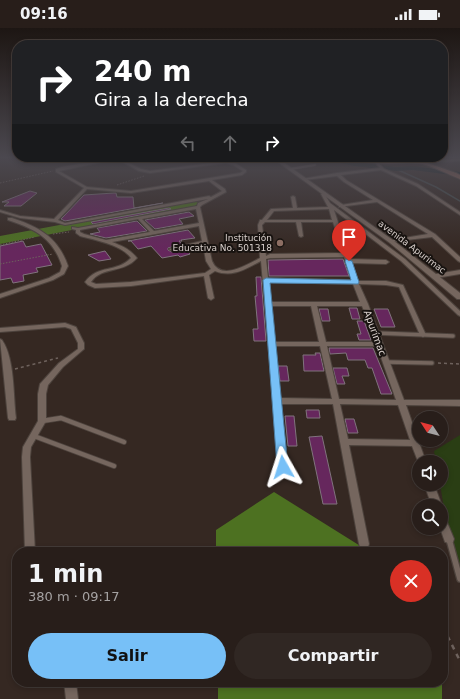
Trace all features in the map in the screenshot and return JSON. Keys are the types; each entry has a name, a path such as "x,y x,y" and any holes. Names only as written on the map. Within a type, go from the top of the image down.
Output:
{"street":[{"path":"55,221 86,188"},
{"path":"92,188 131,192 155,188"},
{"path":"0,212 20,217 55,221 78,229 198,207 200,204 221,195 224,192 222,188"},
{"name":"avenida Apurimac","path":"316,188 392,241 436,276 460,298"},
{"path":"358,188 433,235 460,260"},
{"path":"422,188 460,214"},
{"name":"Apurímac","path":"323,194 330,206 355,282 376,334 412,434"},
{"path":"65,224 221,195"},
{"path":"293,197 295,209"},
{"path":"341,206 377,201"},
{"path":"283,467 260,225 273,210 330,206"},
{"name":"Apurímac","path":"330,206 402,260 460,314"},
{"path":"198,207 204,242 210,265 214,269 233,273 241,271 264,258 348,258 386,262"},
{"path":"0,216 38,229 55,243 61,252 66,266 62,273 51,279 1,294"},
{"path":"139,218 152,232"},
{"path":"262,221 335,221"},
{"path":"298,221 301,236"},
{"path":"104,242 200,224"},
{"path":"78,229 78,232 82,235 124,248 132,254 134,258 125,266 95,274 88,282 95,286 131,284 206,274 214,269"},
{"path":"392,241 433,235"},
{"path":"172,249 204,242"},
{"path":"436,276 460,272"},
{"path":"206,274 211,298"},
{"path":"266,280 386,283 401,286 422,335"},
{"path":"268,304 364,304"},
{"path":"314,304 336,401 364,544"},
{"path":"0,330 52,325 70,326 74,328 81,343 78,352 61,365 44,384 42,394 42,421 28,447 26,456 30,547"},
{"path":"0,341 3,343 6,354 12,418"},
{"path":"272,344 379,344"},
{"path":"276,401 460,402"},
{"path":"344,442 412,443"},
{"path":"447,535 449,539"},
{"path":"71,687 72,699"}],"lane":[{"path":"376,334 453,336"},
{"path":"386,362 432,363"},
{"path":"42,421 61,418 124,442"},
{"path":"33,436 114,466"},
{"path":"449,539 460,578"}],"path":[{"path":"0,264 61,252"},
{"path":"7,371 78,352"},
{"path":"432,363 460,364"},
{"path":"448,637 460,661"}],"green space":[{"path":"200,199 202,201 195,206 0,244 0,236"},
{"path":"460,435 460,579 448,533 448,499 442,499 441,491 448,491 448,455 435,455 434,451 440,447 448,447 448,442"},
{"path":"274,492 362,547 216,547 216,530"},
{"path":"218,687 442,687 442,699 218,699"}],"building":[{"path":"30,191 37,193 21,206 4,206 9,202 2,202"},
{"path":"116,193 117,197 133,197 134,208 163,203 65,221 61,219 84,195"},
{"path":"169,208 171,209 93,224 91,222"},
{"path":"189,212 194,216 179,219 183,224 155,229 145,220"},
{"path":"137,221 147,231 106,238 90,234 100,232 97,228"},
{"path":"188,230 195,238 181,240 182,241 179,241 182,244 168,248 168,250 172,252 186,249 190,254 180,257 178,255 162,258 151,246 138,249 131,241 128,241"},
{"path":"23,241 26,247 41,244 52,265 36,268 38,272 23,275 24,281 13,283 11,278 0,280 0,246"},
{"path":"105,251 111,259 99,261 88,255"},
{"path":"343,259 349,276 269,276 268,260"},
{"path":"256,277 261,277 266,341 254,341 253,329 258,329 255,296 257,296"},
{"path":"349,308 357,308 360,319 352,319"},
{"path":"319,309 328,309 330,321 322,321"},
{"path":"374,309 388,309 395,327 381,327"},
{"path":"357,321 364,321 371,340 359,340 357,334 361,334"},
{"path":"329,348 373,348 392,394 381,394 372,368 368,368 365,360 348,360 346,353 330,354"},
{"path":"315,353 320,353 324,371 304,371 303,355 316,355"},
{"path":"278,366 287,366 289,381 280,381"},
{"path":"333,368 347,368 349,376 342,376 345,384 337,384"},
{"path":"306,410 319,410 320,418 307,418"},
{"path":"285,416 294,416 297,446 288,446"},
{"path":"345,419 354,419 358,433 348,433"},
{"path":"322,436 337,504 323,504 309,437"}],"waterway":[{"path":"438,188 460,201"}],"place":[{"name":"Institución Educativa No. 501318","path":"280,243"}],"route":[{"path":"283,467 266,280 355,282 349,261"}]}
